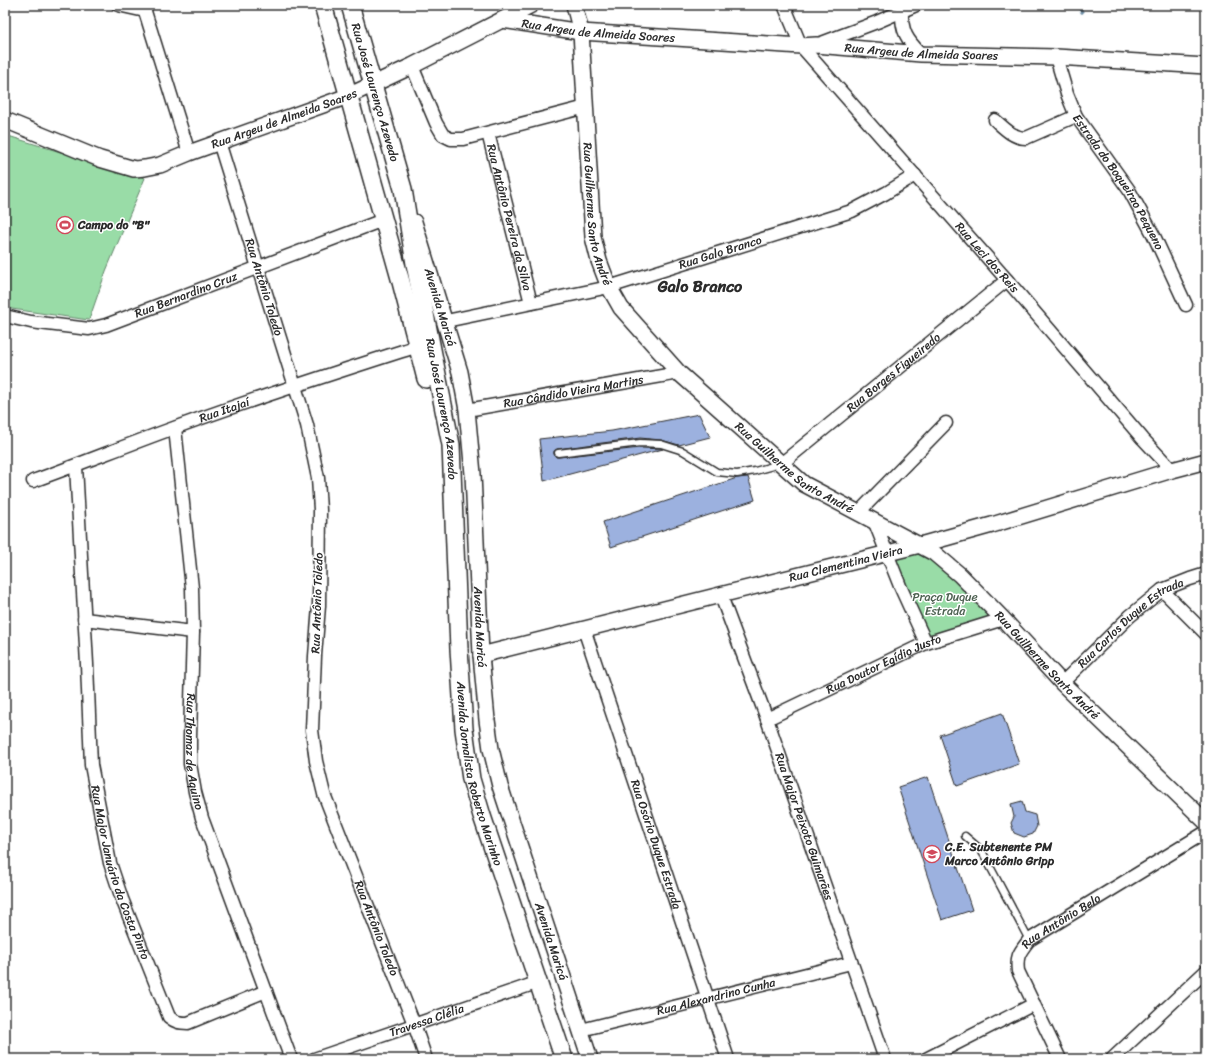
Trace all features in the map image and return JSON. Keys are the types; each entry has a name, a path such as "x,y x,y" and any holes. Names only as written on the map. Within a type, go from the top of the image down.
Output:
{"main road":[{"name":"Rua José Lourenço Azevedo","path":"322,5 418,346 435,415 453,477"},
{"name":"Rua José Lourenço Azevedo","path":"350,5 403,189 415,264 451,445 453,477"},
{"name":"Avenida Jornalista Roberto Marinho","path":"453,477 461,685 464,729 471,779 482,816 564,1059"}],"street":[{"path":"118,5 144,8 189,153"},
{"path":"502,20 513,9 531,5"},
{"name":"Rua Guilherme Santo André","path":"574,5 581,32 593,237 599,261 609,287 621,308 679,373 804,484 934,553 960,575 1003,618 1062,683 1206,822"},
{"name":"Rua Leci dos Reis","path":"784,5 808,45 915,175 1143,439 1172,470"},
{"path":"808,45 916,5"},
{"path":"902,11 901,22 905,34 912,45 921,54"},
{"name":"Rua Argeu de Almeida Soares","path":"5,120 100,159 134,169 160,165 189,153 348,96 412,66 502,20 581,32 808,45 921,54 1056,57 1206,66"},
{"name":"Estrada do Boqueirao Pequeno","path":"1056,57 1067,94 1076,116 1129,190 1154,236 1186,305"},
{"path":"412,66 436,123 443,135 450,139 463,140 586,107"},
{"path":"995,120 1013,136 1026,138 1076,116"},
{"name":"Rua Antônio Pereira da Silva","path":"488,133 531,302"},
{"name":"Rua Antônio Toledo","path":"219,142 306,425 318,478 320,510 319,606 312,730 316,761 324,794 414,1024 426,1059"},
{"name":"Rua Galo Branco","path":"446,321 531,302 609,287 852,211 886,193 915,175"},
{"name":"Avenida Maricá","path":"403,189 446,321 460,372 467,410 473,474 481,655 491,749 500,786 590,1059"},
{"name":"Rua Bernardino Cruz","path":"5,316 31,322 89,329 106,325 257,266 383,220"},
{"name":"Rua Borges Figueiredo","path":"781,464 1006,280"},
{"name":"Rua Itajaí","path":"33,481 175,428 294,386 418,346"},
{"name":"Rua Cândido Vieira Martins","path":"467,410 679,373"},
{"path":"858,513 946,423"},
{"name":"Rua Thomaz de Aquino","path":"175,428 192,588 193,632 190,764 195,792 202,818 291,1059"},
{"name":"Rua Clementina Vieira","path":"481,655 920,545 1206,461"},
{"name":"Rua Major Januário da Costa Pinto","path":"76,466 91,766 110,863 122,899 169,1017 174,1022 188,1023 266,991"},
{"path":"875,523 886,554 926,643"},
{"name":"Rua Carlos Duque Estrada","path":"1062,683 1130,616 1162,590 1206,574"},
{"path":"1162,590 1206,634"},
{"name":"Rua Major Peixoto Guimarães","path":"721,596 767,719 885,1059"},
{"name":"Rua Doutor Egídio Justo","path":"767,719 926,643 1003,618"},
{"path":"84,619 193,632"},
{"name":"Rua Osório Duque Estrada","path":"584,629 728,1059"},
{"name":"Rua Antônio Belo","path":"1060,1059 1018,971 1018,954 1030,940 1206,832"},
{"name":"Rua Alexandrino Cunha","path":"581,1030 708,1000 851,963"},
{"path":"1112,1059 1206,971"},
{"name":"Travessa Clélia","path":"314,1059 539,982"},
{"path":"926,1059 1034,1004"}],"lane":[{"path":"558,453 640,443 661,444 684,451 717,472 737,474 781,464"},
{"path":"965,836 980,849 984,855 1030,940"}],"green space":[{"name":"Campo do \"B\"","path":"5,135 145,178 106,271 89,320 5,308"},
{"name":"Praça Duque Estrada","path":"920,545 1003,619 930,642 886,554"}],"building":[{"path":"699,414 710,437 679,445 661,440 640,438 557,449 554,451 556,457 640,448 663,449 544,481 539,439 612,431"},
{"path":"748,477 755,500 611,547 603,522 737,478"},
{"path":"1002,713 1019,764 957,786 940,735"},
{"path":"928,777 972,910 942,920 898,787"},
{"path":"1022,801 1025,812 1035,815 1037,826 1033,834 1024,837 1014,833 1011,823 1014,817 1011,804"}],"waterway":[{"path":"1078,5 1082,12"}],"place":[{"name":"Campo do \"B\"","path":"65,225"},
{"name":"C.E. Subtenente PM Marco Antônio Gripp","path":"932,854"}],"district":[{"name":"Galo Branco","path":"700,286"}]}
